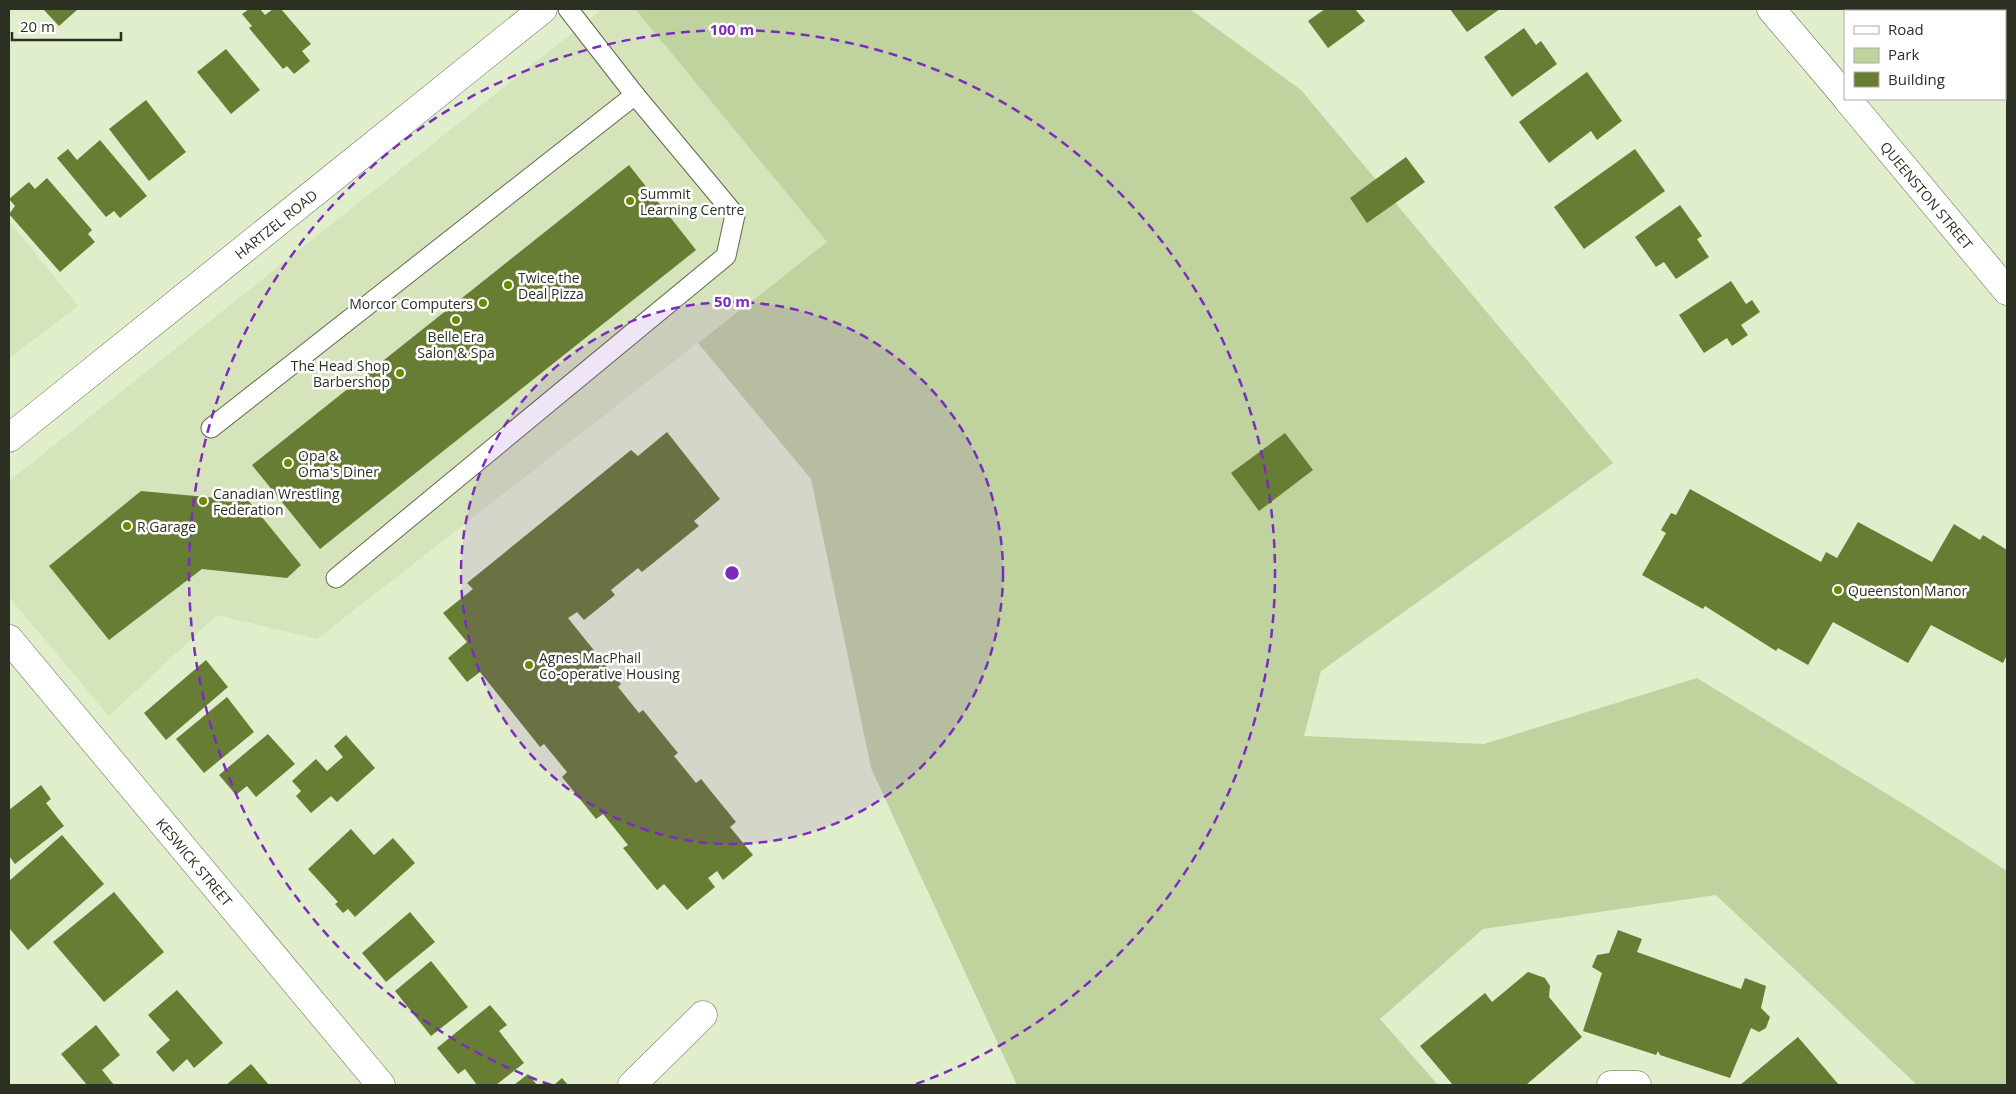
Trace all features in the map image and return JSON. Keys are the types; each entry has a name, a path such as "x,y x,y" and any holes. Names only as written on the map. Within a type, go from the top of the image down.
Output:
{"street":[{"name":"HARTZEL ROAD","path":"9,438 543,9"},
{"name":"QUEENSTON STREET","path":"1771,9 1844,96"},
{"name":"QUEENSTON STREET","path":"1848,100 2007,291"},
{"name":"KESWICK STREET","path":"9,640 381,1085"},
{"path":"632,1085 703,1015"},
{"path":"1611,1085 1637,1085"}],"lane":[{"path":"336,578 726,256 735,214 635,95 568,9"},
{"path":"211,428 635,95"}],"shaded area":[{"path":"602,9 635,9 827,242 317,639 217,615 109,716 9,597 9,481"},
{"path":"9,221 78,306 9,358"}],"green space":[{"path":"635,9 1190,9 1301,90 1613,463 1321,671 1304,736 1484,744 1697,678 1915,811 2007,871 2007,1085 1917,1085 1716,895 1483,929 1380,1019 1438,1085 1017,1085 871,768 811,479 698,343 827,242"}],"building":[{"path":"43,9 78,9 59,26"},
{"path":"249,9 260,9 265,15 273,9 281,9 311,44 302,51 310,61 294,74 287,66 283,69 249,28 252,26 242,14"},
{"path":"1325,9 1355,9 1365,21 1328,48 1308,21"},
{"path":"1450,9 1500,9 1467,32"},
{"path":"2007,9 2006,68 2006,10 1998,10"},
{"path":"1524,28 1536,45 1541,41 1557,64 1512,97 1484,57"},
{"path":"226,49 260,90 231,114 197,72"},
{"path":"1587,72 1622,121 1597,140 1591,131 1549,163 1519,122"},
{"path":"146,100 186,152 149,181 109,129"},
{"path":"100,140 147,196 120,218 114,211 106,217 57,158 68,149 77,160"},
{"path":"1635,149 1665,191 1584,249 1554,207"},
{"path":"1406,157 1425,182 1367,223 1350,198"},
{"path":"629,165 696,250 320,549 252,465"},
{"path":"47,178 92,230 88,234 95,242 60,272 9,214 15,206 9,199 29,182 35,189"},
{"path":"1680,205 1702,236 1697,239 1709,257 1676,279 1664,262 1656,267 1635,237"},
{"path":"1731,281 1746,304 1752,300 1760,312 1741,325 1748,335 1732,346 1727,338 1704,353 1679,315"},
{"name":"Agnes MacPhail Co-operative Housing","path":"667,432 720,499 694,521 699,526 642,572 638,568 611,590 615,595 584,620 577,612 568,618 621,684 618,687 639,713 643,710 678,753 674,756 696,783 701,779 736,822 730,827 753,855 723,880 717,871 708,878 715,887 687,910 664,884 657,890 623,848 628,845 603,814 596,819 562,777 567,772 544,744 540,747 480,672 467,682 448,658 467,642 443,613 473,589 467,583 631,450 638,456"},
{"path":"1285,433 1313,470 1259,511 1231,473"},
{"path":"239,489 301,565 287,578 202,569 109,640 49,566 141,491 228,499"},
{"name":"Queenston Manor","path":"1690,489 1821,562 1826,552 1837,558 1858,522 1932,562 1954,524 1980,540 1983,535 2007,550 2007,655 2003,663 1931,625 1908,663 1833,622 1808,665 1778,648 1776,651 1705,606 1703,609 1642,575 1666,533 1661,530 1671,513 1676,515"},
{"path":"206,660 228,687 166,740 144,713"},
{"path":"227,697 254,732 204,773 176,739"},
{"path":"268,734 295,764 256,797 247,786 236,795 219,775"},
{"path":"346,735 375,768 337,802 331,796 311,813 296,796 301,791 292,781 316,759 327,771 343,757 334,746"},
{"path":"41,785 51,799 46,803 64,826 15,864 9,856 9,810"},
{"path":"351,829 374,855 393,838 415,863 355,917 348,909 343,913 335,904 338,902 308,869"},
{"path":"62,835 104,884 28,950 9,928 9,881"},
{"path":"114,892 164,952 104,1002 53,942"},
{"path":"410,912 435,942 386,982 362,953"},
{"path":"1618,930 1642,939 1637,952 1741,989 1745,978 1766,986 1761,1008 1770,1017 1766,1028 1759,1032 1751,1028 1730,1078 1660,1055 1658,1051 1656,1055 1583,1031 1602,973 1592,967 1597,955 1609,953"},
{"path":"431,961 468,1007 431,1036 395,991"},
{"path":"1528,972 1545,978 1550,986 1549,997 1582,1037 1526,1085 1453,1085 1420,1046 1485,993 1492,1002"},
{"path":"177,990 223,1043 194,1068 187,1059 173,1072 156,1052 170,1040 148,1015"},
{"path":"490,1005 507,1025 499,1031 524,1063 496,1085 477,1085 465,1069 458,1074 437,1048"},
{"path":"96,1025 120,1055 102,1070 114,1085 87,1085 61,1054"},
{"path":"1798,1037 1839,1085 1740,1085"},
{"path":"251,1064 269,1085 226,1085"},
{"path":"528,1074 537,1085 514,1085"},
{"path":"562,1078 568,1085 554,1085"}],"place":[{"name":"Summit Learning Centre","path":"630,201"},
{"name":"Twice the Deal Pizza","path":"508,285"},
{"name":"Morcor Computers","path":"483,303"},
{"name":"Belle Era Salon & Spa","path":"456,320"},
{"name":"The Head Shop Barbershop","path":"400,373"},
{"name":"Opa & Oma's Diner","path":"288,463"},
{"name":"Canadian Wrestling Federation","path":"203,501"},
{"name":"R Garage","path":"127,526"},
{"name":"Queenston Manor","path":"1838,590"},
{"name":"Agnes MacPhail Co-operative Housing","path":"529,665"}]}
